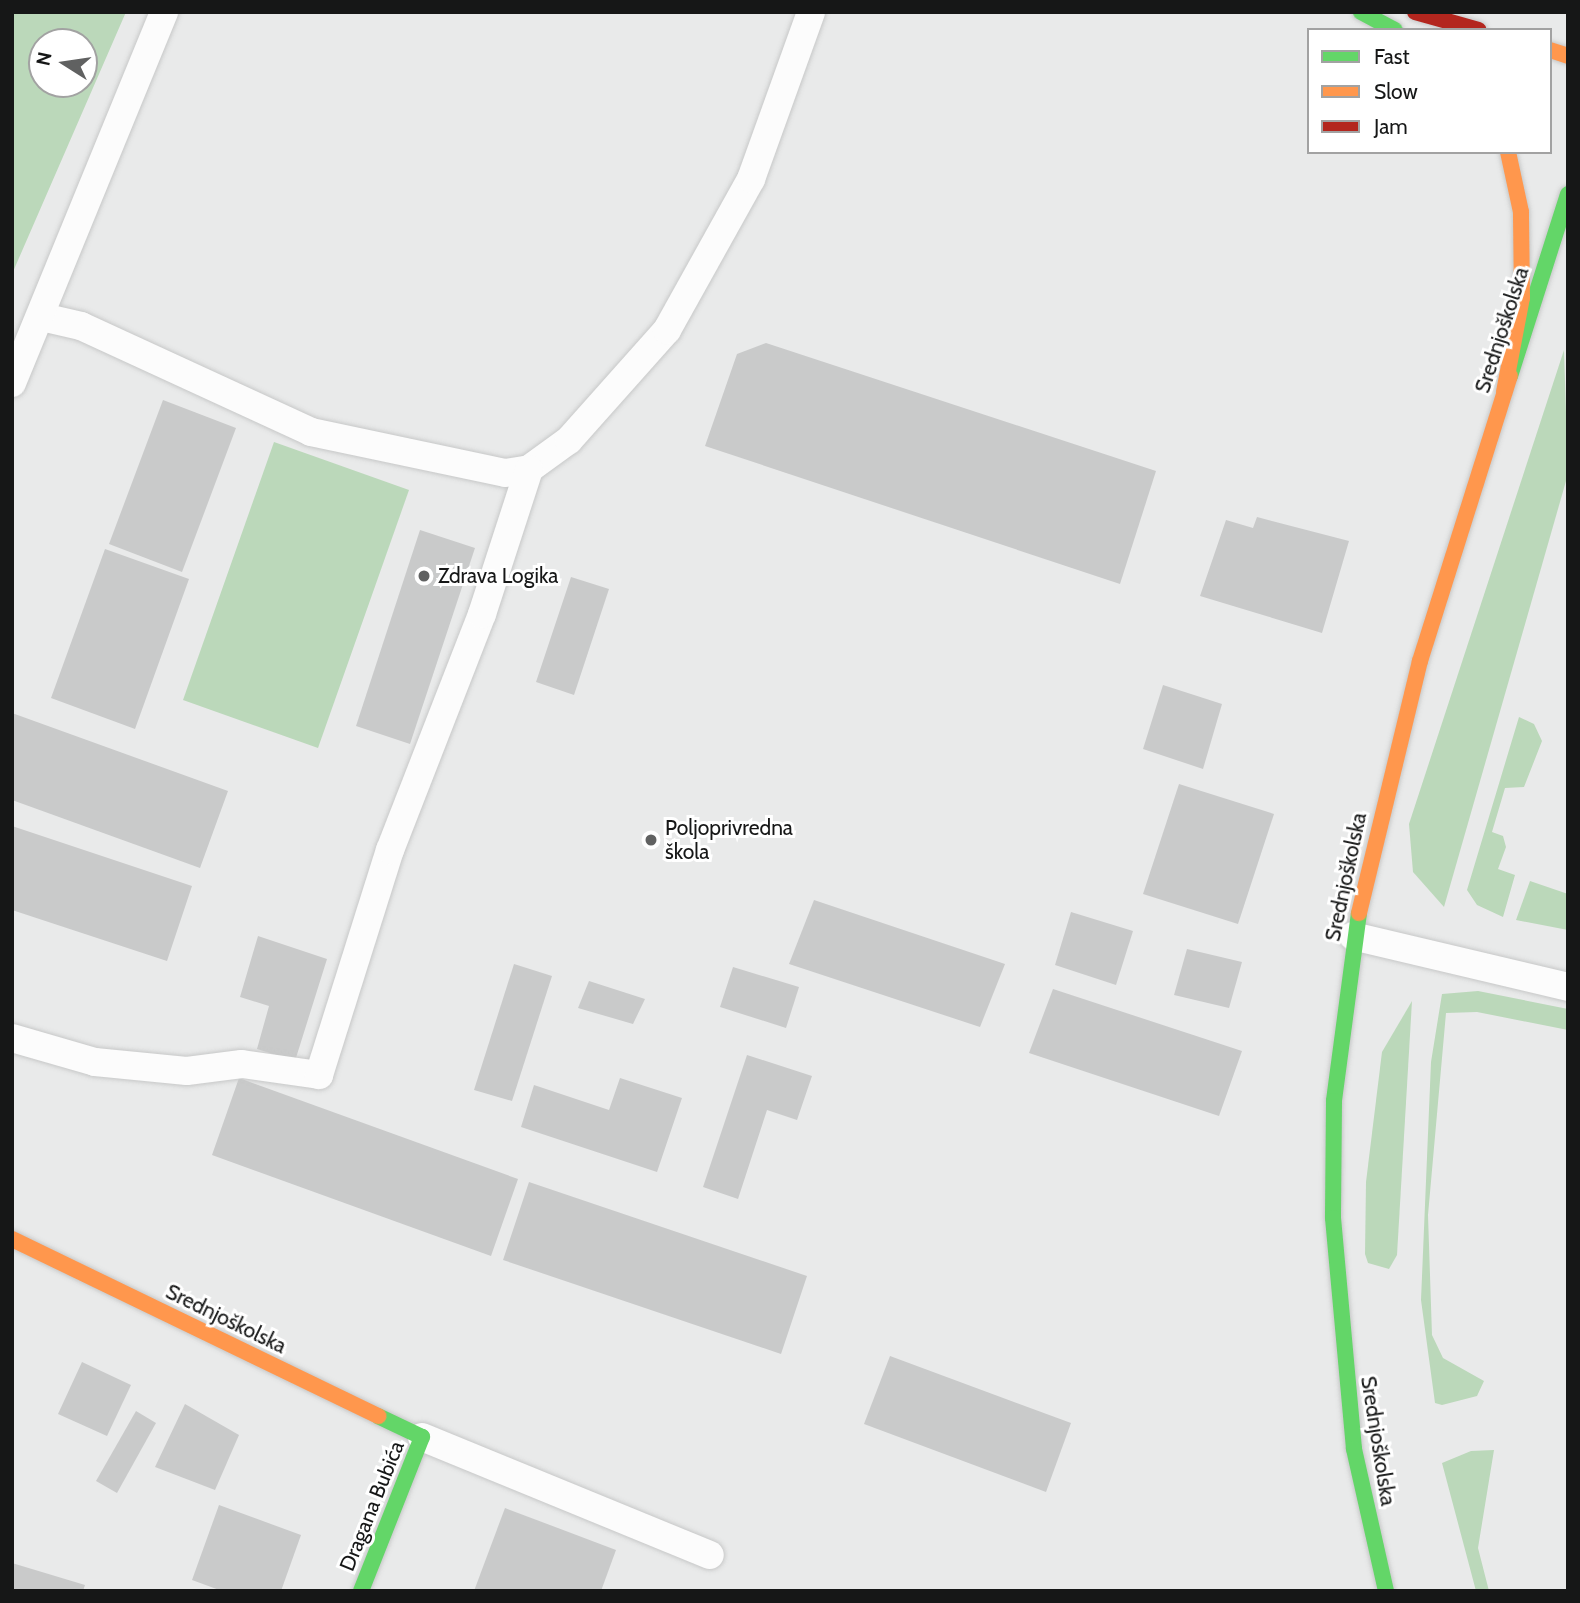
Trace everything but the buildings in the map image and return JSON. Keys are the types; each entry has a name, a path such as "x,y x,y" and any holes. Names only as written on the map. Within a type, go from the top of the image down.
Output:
{"street":[{"path":"1361,12 1391,28"},
{"path":"1415,12 1472,28"},
{"path":"1504,393 1522,298 1521,212 1508,154"},
{"name":"Srednjoškolska","path":"1386,1591 1354,1449 1333,1218 1334,1101 1353,936 1417,674 1568,194"},
{"name":"Srednjoškolska","path":"12,1239 422,1437"},
{"name":"Dragana Bubića","path":"361,1591 422,1437"}],"lane":[{"path":"12,383 42,317 164,12"},
{"path":"42,317 81,326 311,432 505,474 529,469 569,440 667,330 751,178 811,12"},
{"path":"12,1038 95,1062 187,1071 267,1065 319,1075 390,850 482,614 529,469"},
{"path":"1353,936 1568,987"},
{"path":"422,1437 710,1555"}],"green space":[{"path":"12,12 126,12 98,76 98,28 28,28 28,98 89,98 12,274"},
{"path":"1564,350 1568,474 1444,907 1413,872 1409,824"},
{"path":"274,442 409,490 318,748 183,700"},
{"path":"1519,717 1534,724 1542,741 1524,787 1505,788 1492,832 1503,836 1506,847 1498,869 1515,875 1503,917 1477,905 1467,890"},
{"path":"1530,881 1568,894 1568,930 1516,920"},
{"path":"1478,991 1568,1009 1568,1030 1477,1012 1446,1013 1428,1215 1432,1335 1443,1358 1484,1381 1477,1396 1442,1405 1435,1403 1421,1300 1431,1062 1442,994"},
{"path":"1412,1001 1397,1255 1389,1269 1368,1263 1365,1254 1366,1182 1382,1052"},
{"path":"1494,1450 1478,1548 1489,1591 1476,1591 1442,1463 1471,1451"}],"traffic: fast":[{"path":"1361,12 1391,28"},
{"path":"1510,376 1568,194"},
{"path":"1359,913 1334,1101 1333,1218 1354,1449 1386,1591"},
{"path":"361,1591 422,1437 378,1416"}],"traffic: slow":[{"path":"1552,51 1568,56"},
{"path":"1504,392 1522,298 1521,212 1508,154"},
{"path":"1359,913 1420,661 1510,376"},
{"path":"12,1239 378,1416"}],"traffic: jam":[{"path":"1415,12 1472,28"}],"place":[{"name":"Zdrava Logika","path":"424,576"},
{"name":"Poljoprivredna škola","path":"651,840"}]}
